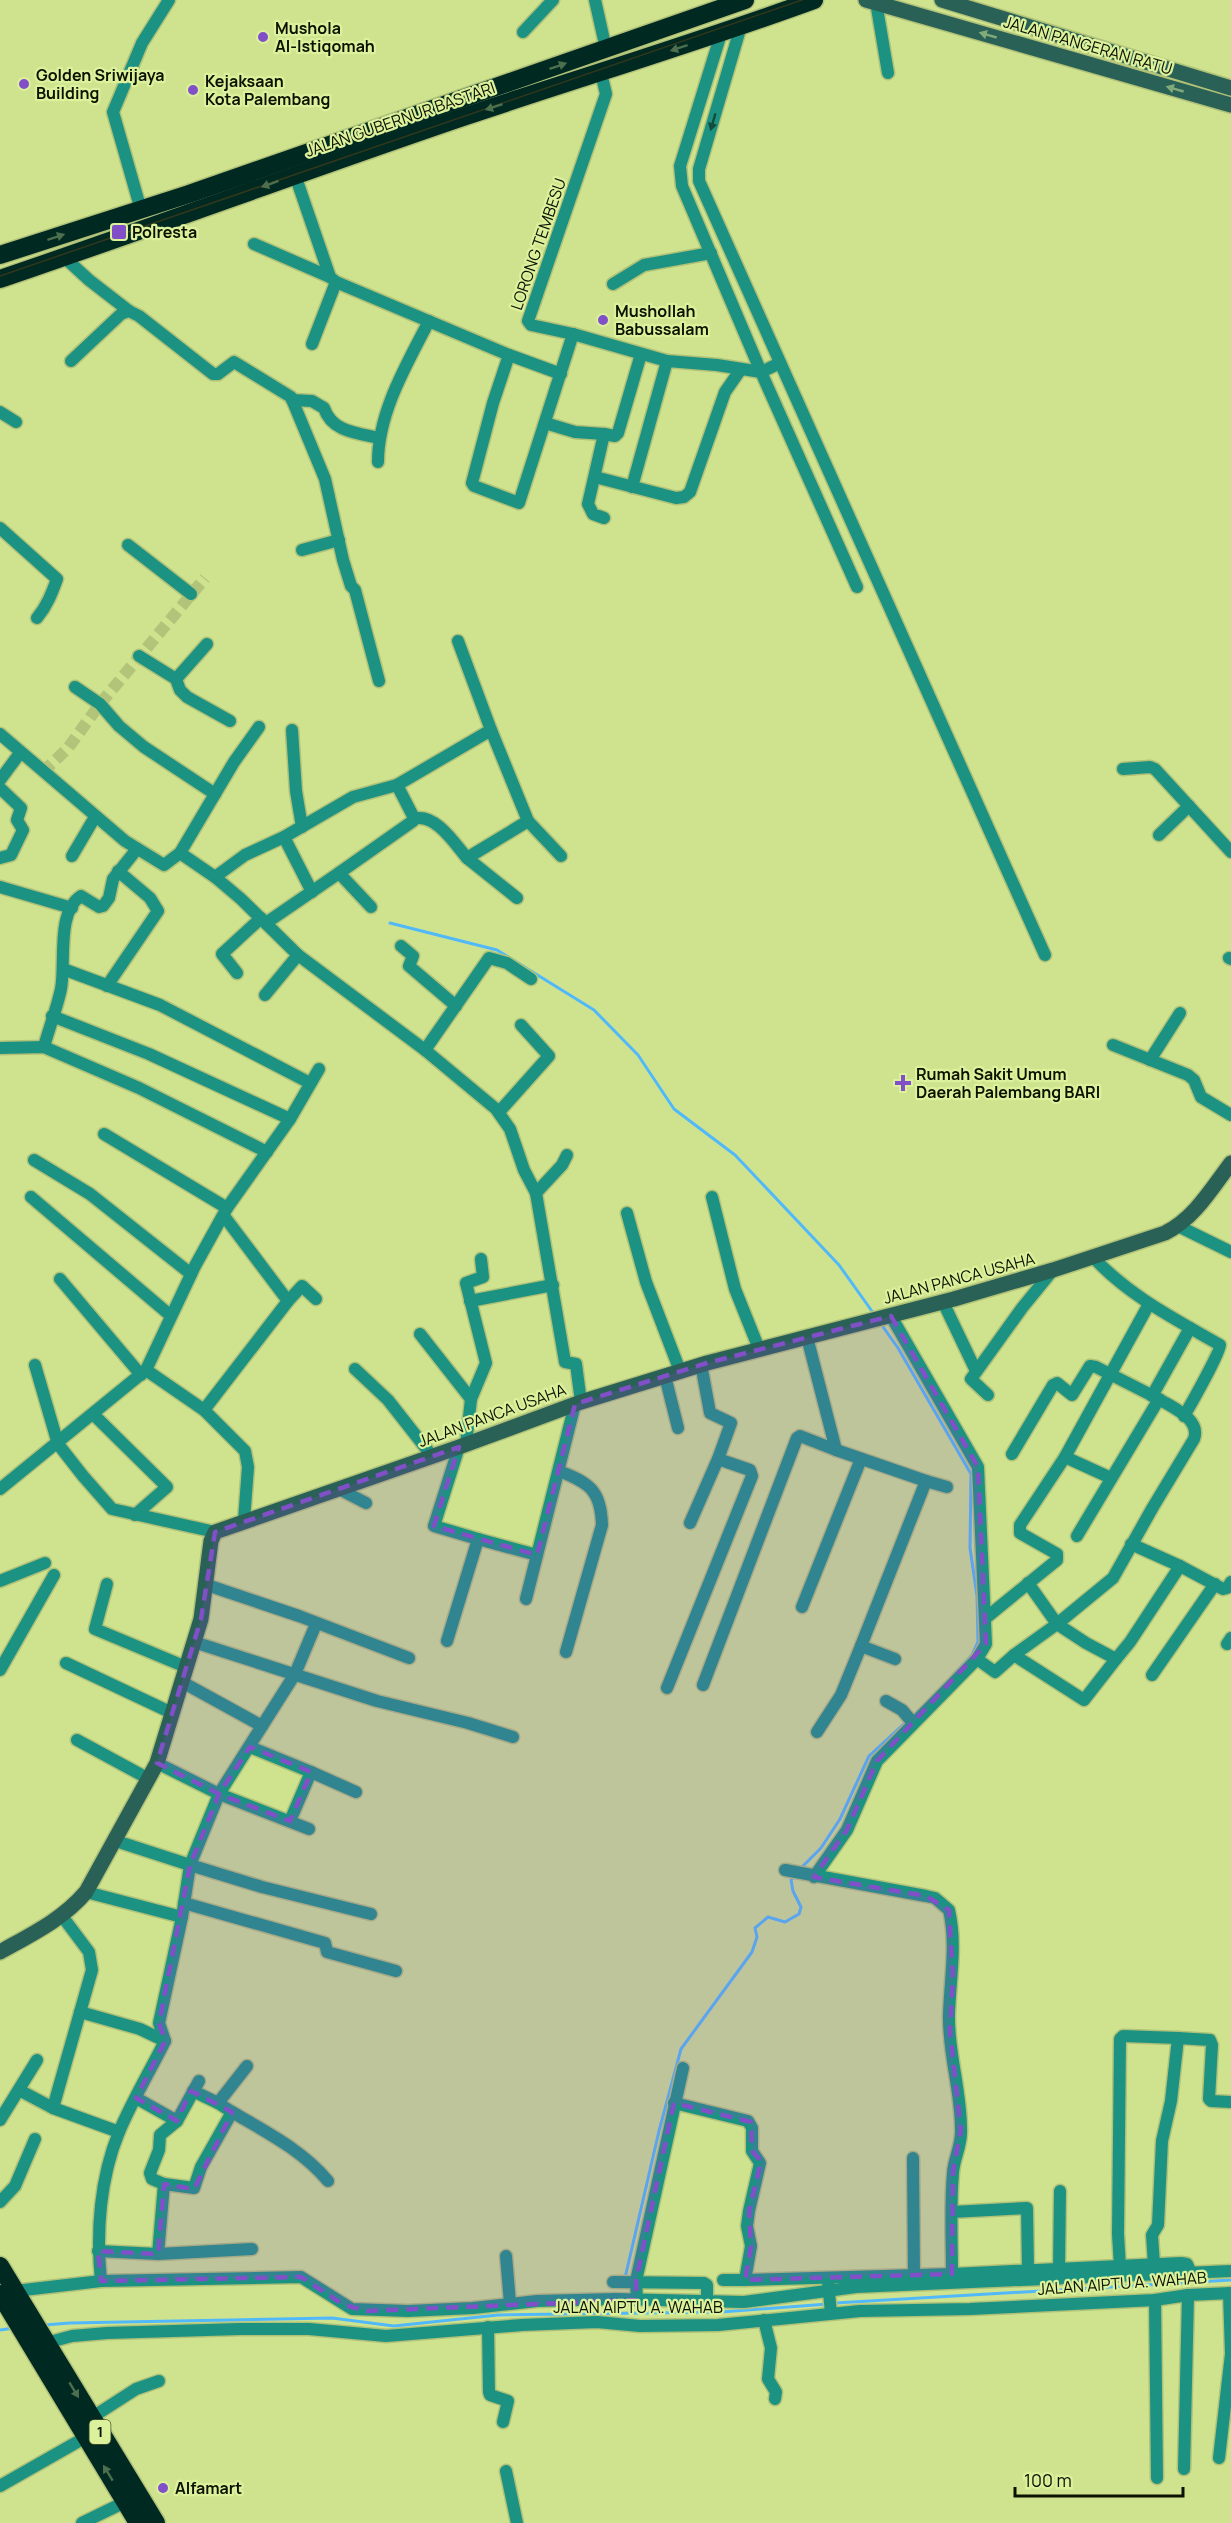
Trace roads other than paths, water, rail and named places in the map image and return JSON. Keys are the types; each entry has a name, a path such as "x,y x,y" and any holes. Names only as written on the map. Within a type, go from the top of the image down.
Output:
{"highway":[{"name":"JALAN GUBERNUR BASTARI","path":"1,281 295,175 606,49 745,0"},
{"name":"JALAN GUBERNUR BASTARI","path":"0,255 466,107 601,73 721,34 814,0"},
{"name":"1","path":"0,2266 7,2293 91,2418 156,2523"},
{"name":"1","path":"40,2343 86,2437 138,2523"}],"street":[{"path":"141,210 113,112 142,43 169,0"},
{"path":"523,32 553,0"},
{"path":"595,0 606,49"},
{"name":"JALAN PANGERAN RATU","path":"942,0 1231,88"},
{"path":"871,1 888,73"},
{"name":"JALAN PANGERAN RATU","path":"871,1 1231,105"},
{"path":"741,26 699,169 699,181 1045,955"},
{"path":"721,34 680,166 682,186 761,372 857,587"},
{"name":"LORONG TEMBESU","path":"573,334 531,326 528,321 606,94 601,73"},
{"path":"680,166 699,169"},
{"path":"295,175 333,280 312,344"},
{"path":"254,244 509,356 561,374"},
{"path":"613,284 644,265 711,253"},
{"path":"64,257 89,280 213,374 218,374 234,362 291,397 325,479 351,586 355,590 379,681"},
{"path":"71,361 121,314 129,311"},
{"path":"378,462 379,438 403,372 429,321"},
{"path":"509,356 493,403 472,483 474,486 517,503 523,496 573,334 667,361 761,372 780,363"},
{"path":"545,423 575,432 612,436 618,433 641,354"},
{"path":"632,487 667,361"},
{"path":"595,477 676,498 684,497 690,492 725,392 741,369"},
{"path":"292,400 312,401 324,408 333,424 379,438"},
{"path":"0,412 16,422"},
{"path":"604,434 589,509 592,514 604,518"},
{"path":"0,528 57,579 51,591 49,603 37,618"},
{"path":"302,550 339,540"},
{"path":"128,544 191,594"},
{"path":"458,641 528,821 561,856"},
{"path":"176,679 207,644"},
{"path":"140,656 176,679 180,690 187,697 230,721"},
{"path":"75,687 100,704 119,726 144,747 215,794"},
{"path":"1,739 21,753 95,817 137,849 164,865 180,853 259,727"},
{"path":"292,730 296,791 302,827"},
{"path":"215,877 245,855 284,837 361,793 397,785 491,730"},
{"path":"0,780 21,753"},
{"path":"1123,769 1152,768 1231,852"},
{"path":"397,785 414,819"},
{"path":"0,789 21,808 17,820 23,830 11,855 0,858"},
{"path":"1159,835 1189,806"},
{"path":"72,856 95,817"},
{"path":"237,973 222,954 264,920 312,892 414,819 423,817 441,828 467,858 517,898"},
{"path":"467,858 528,821"},
{"path":"284,837 312,892"},
{"path":"44,1047 61,990 63,934 72,908 81,896 99,907 103,906 109,898 110,884 137,849"},
{"path":"180,853 215,877 264,920 298,955 425,1050 499,1112 510,1129 524,1170 536,1193 565,1362 576,1364 578,1403 526,1599"},
{"path":"107,986 158,911 150,898 118,871"},
{"path":"339,873 370,907"},
{"path":"0,887 72,908"},
{"path":"401,946 412,956 409,966 456,1006"},
{"path":"265,995 298,955"},
{"path":"425,1050 491,957 507,963 531,978"},
{"path":"63,969 160,1005 310,1083"},
{"path":"1150,1060 1180,1013"},
{"path":"52,1016 149,1054 290,1119"},
{"path":"499,1112 549,1056 521,1025"},
{"path":"1113,1045 1188,1075 1194,1080 1201,1097 1231,1115"},
{"path":"0,1048 44,1047 139,1088 267,1152"},
{"path":"0,1489 144,1372 191,1274 226,1212 290,1119 319,1069"},
{"path":"104,1134 226,1212 288,1301"},
{"path":"536,1193 562,1165 567,1155"},
{"path":"34,1160 90,1194 191,1274"},
{"name":"JALAN PANCA USAHA","path":"215,1532 578,1403 701,1364 943,1302 1053,1270 1165,1233 1178,1226 1192,1213 1231,1163"},
{"path":"32,1197 171,1316"},
{"path":"712,1197 735,1288 759,1349"},
{"path":"627,1214 673,1373 678,1428"},
{"path":"1178,1226 1231,1252"},
{"path":"1093,1257 1118,1281 1149,1304 1221,1347 1205,1376 1200,1392 1184,1416"},
{"path":"481,1259 483,1277 466,1283 486,1363 471,1400 463,1445 434,1526 537,1556"},
{"path":"988,1395 971,1380 1022,1308 1053,1270"},
{"path":"60,1279 144,1372 204,1410 244,1451 248,1467 244,1520"},
{"path":"470,1302 553,1285"},
{"path":"204,1410 302,1286 316,1299"},
{"path":"943,1302 976,1371"},
{"path":"987,1617 1054,1563 1058,1557 1057,1554 1020,1533 1020,1525 1065,1457 1149,1304"},
{"path":"814,1877 847,1830 876,1761 912,1721 977,1659 986,1644 987,1617 978,1467 888,1316"},
{"path":"1077,1536 1155,1398 1190,1328"},
{"path":"420,1334 471,1400"},
{"path":"807,1337 836,1450"},
{"path":"690,1523 731,1423 710,1413 701,1364"},
{"path":"0,1952 62,1916 86,1892 149,1779 157,1763 201,1619 211,1541 215,1532 112,1509 58,1444 35,1365"},
{"path":"977,1659 995,1672 1113,1578 1194,1439 1196,1428 1184,1416 1155,1398 1096,1367 1088,1367 1071,1395 1055,1383 1012,1454"},
{"path":"355,1369 388,1400 432,1456"},
{"path":"93,1414 167,1487 135,1515"},
{"path":"703,1685 796,1438 800,1436 946,1487"},
{"path":"1065,1457 1111,1478"},
{"path":"667,1688 752,1476 750,1470 717,1459"},
{"path":"802,1607 861,1459"},
{"path":"559,1471 579,1479 597,1496 601,1509 602,1526 566,1652"},
{"path":"818,1732 841,1695 926,1481"},
{"path":"339,1489 366,1503"},
{"path":"447,1641 478,1539"},
{"path":"1131,1544 1225,1589 1231,1582"},
{"path":"0,1581 45,1563"},
{"path":"1014,1655 1084,1700 1116,1659 1180,1566"},
{"path":"0,1670 54,1575"},
{"path":"1028,1583 1058,1624 1116,1659"},
{"path":"107,1584 95,1629 186,1667"},
{"path":"1152,1675 1215,1584"},
{"path":"207,1585 409,1658"},
{"path":"101,2281 98,2251 104,2193 119,2132 165,2041 159,2023 182,1917 190,1865 219,1794 295,1674 316,1624"},
{"path":"194,1642 377,1701 468,1723 513,1737"},
{"path":"861,1646 895,1659"},
{"path":"66,1663 172,1713"},
{"path":"182,1682 262,1726"},
{"path":"886,1701 902,1710 912,1721"},
{"path":"77,1740 149,1779"},
{"path":"250,1747 356,1792"},
{"path":"157,1763 219,1794 309,1829"},
{"path":"290,1821 311,1772"},
{"path":"116,1841 262,1887 371,1914"},
{"path":"792,1872 935,1898 949,1910 953,1977 949,2016 952,2055 960,2098 961,2130 961,2144 953,2172 952,2274"},
{"path":"86,1892 182,1917"},
{"path":"184,1903 325,1943 327,1952 396,1971"},
{"path":"53,2109 92,1963 84,1942 62,1916"},
{"path":"80,2012 140,2029 165,2041"},
{"path":"1120,2267 1118,2234 1120,2039 1123,2036 1210,2040 1212,2045 1209,2099 1211,2102 1231,2102"},
{"path":"1154,2265 1152,2235 1158,2225 1162,2141 1171,2102 1178,2038"},
{"path":"0,2120 37,2060"},
{"path":"218,2103 247,2066"},
{"path":"635,2300 635,2282 683,2068"},
{"path":"232,2112 201,2167 194,2188 152,2180 150,2173 159,2150 160,2135 177,2121 196,2086 218,2103 298,2152 316,2166 328,2181"},
{"path":"19,2090 53,2109 119,2132"},
{"path":"136,2098 177,2121"},
{"path":"674,2103 750,2124 752,2151 760,2163 747,2226 752,2244 745,2280"},
{"path":"0,2202 15,2186 35,2139"},
{"path":"913,2158 915,2275"},
{"path":"158,2254 164,2184"},
{"path":"1059,2268 1060,2192"},
{"path":"952,2212 1027,2208 1028,2270"},
{"path":"98,2251 158,2254 252,2249"},
{"path":"507,2256 510,2303"},
{"path":"7,2293 101,2281 301,2277 306,2278 344,2306 367,2311 473,2308 510,2303 616,2299 744,2302 915,2275 1059,2268 1184,2263 1189,2266 1191,2273"},
{"path":"723,2280 828,2288 1231,2271"},
{"path":"617,2282 704,2283 707,2285 707,2302"},
{"path":"828,2288 831,2312"},
{"path":"1219,2458 1231,2354 1230,2293"},
{"name":"JALAN AIPTU A. WAHAB","path":"40,2343 72,2336 107,2333 309,2329 386,2336 488,2327 597,2322 640,2326 718,2325 831,2312 1155,2300 1188,2295 1230,2293"},
{"path":"1184,2469 1188,2295"},
{"path":"1155,2300 1157,2478"},
{"path":"765,2320 771,2345 768,2379 775,2390 776,2398"},
{"path":"488,2327 489,2392 490,2395 508,2401 503,2422"},
{"path":"91,2418 135,2389 159,2381"},
{"path":"0,2486 86,2437"},
{"path":"506,2470 517,2523"},
{"path":"82,2523 125,2502"}],"waterway":[{"path":"390,923 497,950 594,1010 638,1055 674,1109 735,1155 839,1265 874,1314"},
{"path":"881,1324 898,1348 971,1474 970,1548 977,1596 978,1642 972,1655 954,1674"},
{"path":"800,1869 821,1848 840,1819 869,1756 907,1721"},
{"path":"625,2278 659,2131 681,2049 752,1952 757,1937 755,1928 768,1917 785,1922 799,1914 801,1907 793,1891 791,1880 794,1876"},
{"path":"835,2303 1231,2280"},
{"path":"617,2313 620,2302"},
{"path":"44,2325 332,2318 394,2326 498,2315 721,2312 828,2304"},
{"path":"0,2330 14,2328"}],"tunnel":[{"path":"43,772 68,748 100,704 205,578"}],"tram line":[{"path":"0,276 802,0"}],"place":[{"name":"Mushola Al-Istiqomah","path":"263,37"},
{"name":"Golden Sriwijaya Building","path":"24,84"},
{"name":"Kejaksaan Kota Palembang","path":"193,90"},
{"name":"Polresta","path":"119,232"},
{"name":"Mushollah Babussalam","path":"603,320"},
{"name":"Rumah Sakit Umum Daerah Palembang BARI","path":"903,1083"},
{"name":"Alfamart","path":"163,2488"}]}
